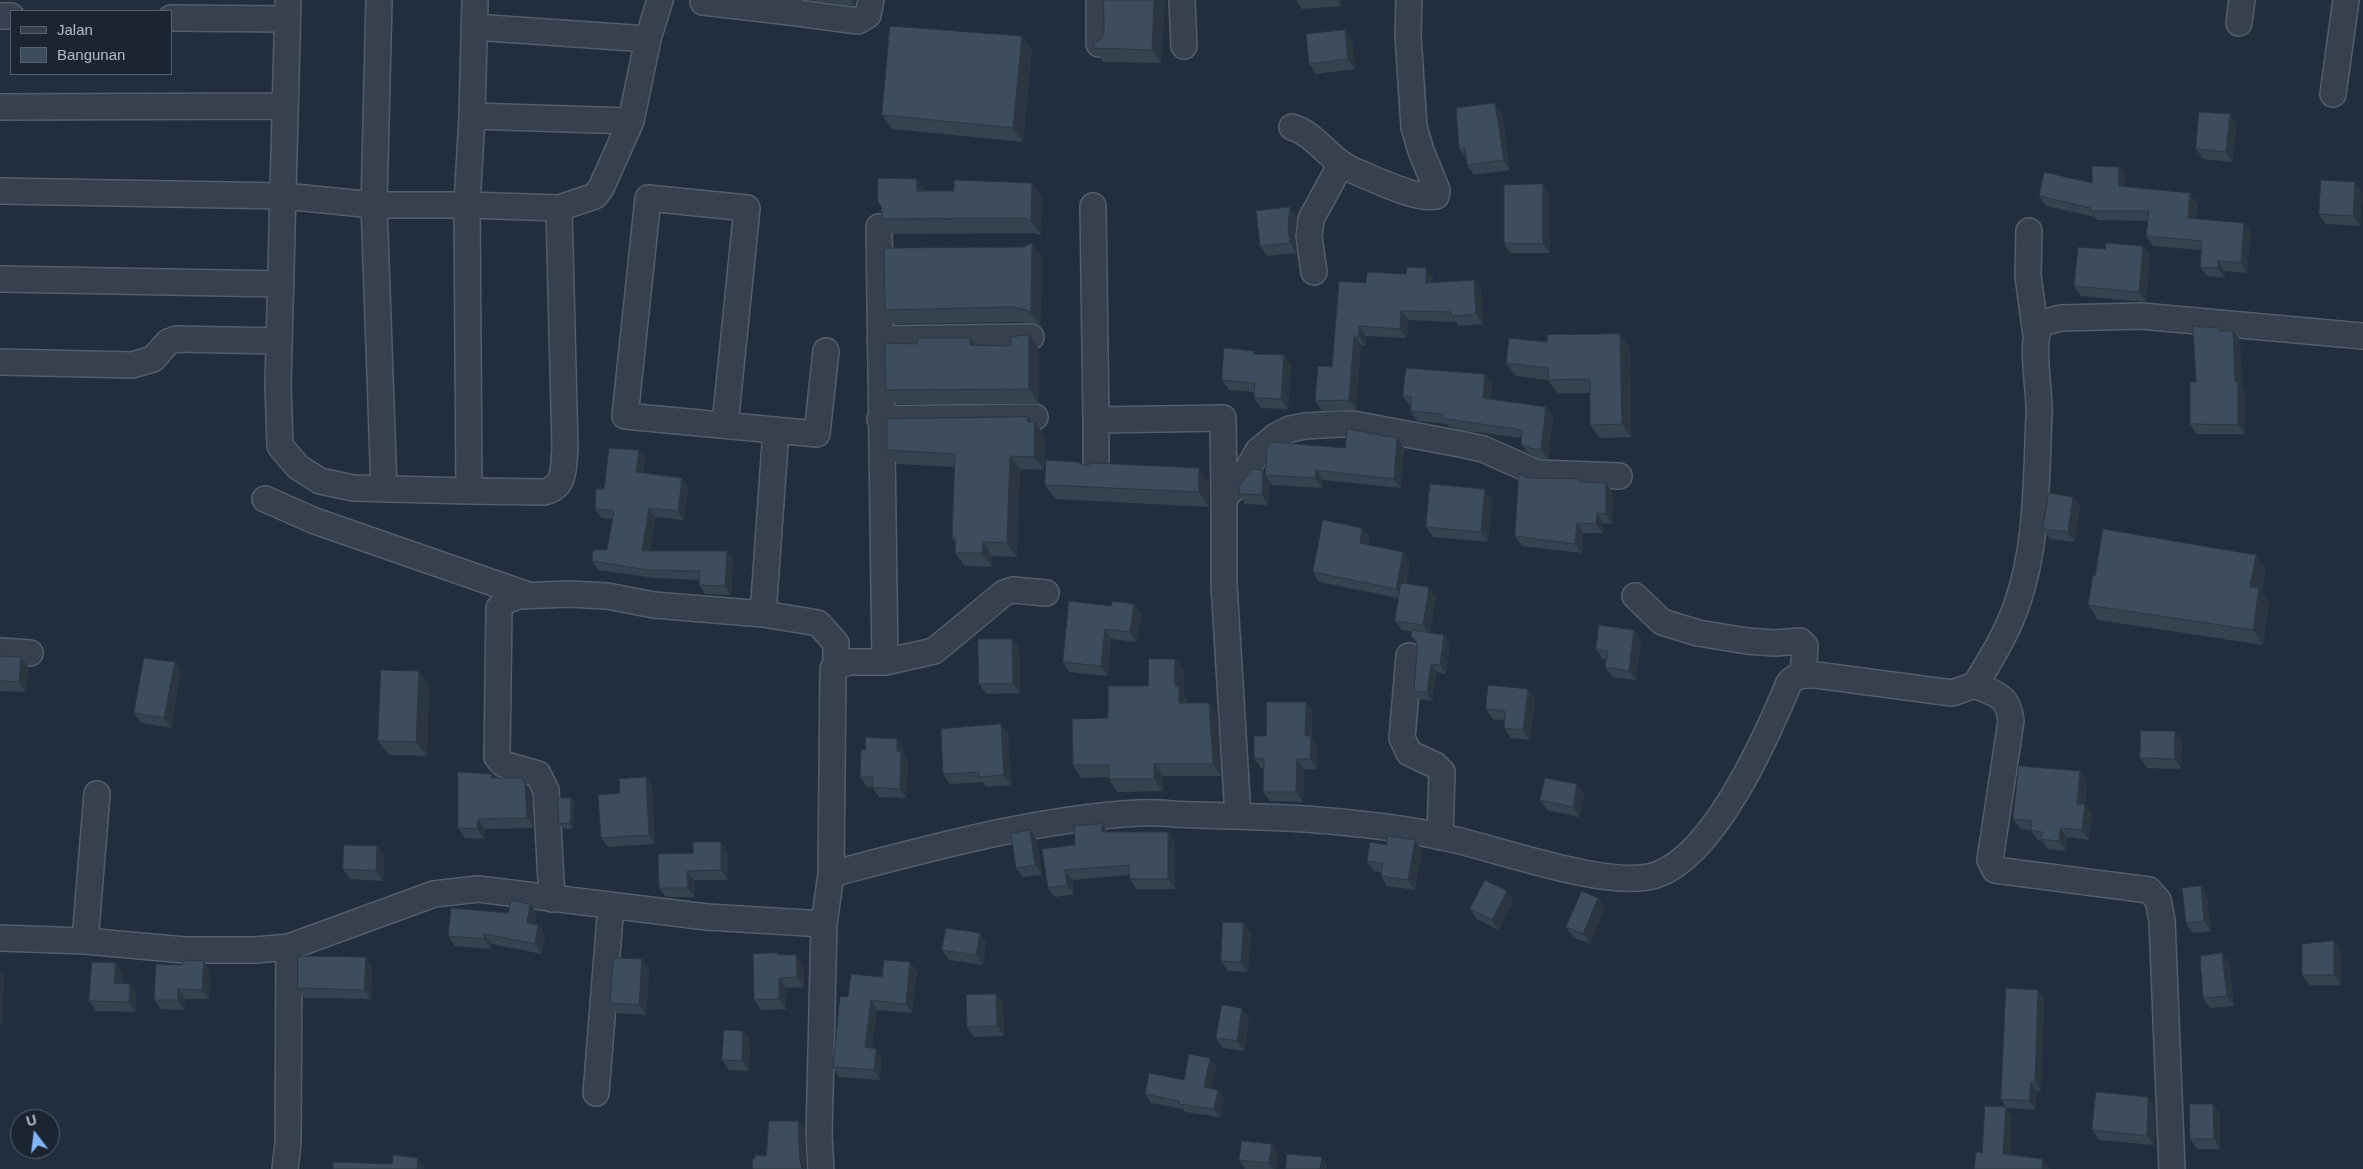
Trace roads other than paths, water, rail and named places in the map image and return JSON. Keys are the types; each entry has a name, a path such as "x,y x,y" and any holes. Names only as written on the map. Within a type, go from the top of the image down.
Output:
{"street":[{"path":"379,0 374,205 384,489"},
{"path":"469,492 467,205 472,116 475,0"},
{"path":"0,192 284,196 374,205 467,205 559,208 597,194 631,121 648,39 660,0"},
{"path":"696,1 790,6 858,21 868,15 872,0"},
{"path":"1099,0 1099,44"},
{"path":"1182,0 1184,46"},
{"path":"1292,128 1303,131 1341,164 1414,194 1430,198 1436,196 1438,190 1421,151 1414,127 1408,36 1408,0"},
{"path":"2333,94 2346,0"},
{"path":"172,18 287,9 279,442 298,468 320,481 353,488 469,492 544,492 554,489 560,483 563,471 564,449 559,208"},
{"path":"474,27 648,39"},
{"path":"0,107 284,106"},
{"path":"472,116 631,121"},
{"path":"1314,272 1309,237 1310,219 1341,164"},
{"path":"725,426 748,208 648,198 625,416 725,426 817,434 826,351"},
{"path":"1093,206 1096,465"},
{"path":"831,874 956,841 1057,822 1140,813 1306,820 1440,837 1526,859 1622,880 1646,878 1666,871 1687,855 1716,822 1766,740 1789,683 1793,678 1803,675 1952,693 1976,685 2006,631 2018,603 2034,526 2040,412 2036,335 2028,276 2029,231"},
{"path":"885,241 880,338 885,662"},
{"path":"0,279 281,284"},
{"path":"2036,335 2038,328 2048,320 2141,316 2363,336"},
{"path":"880,338 1031,337"},
{"path":"0,362 132,365 153,359 168,342 176,339 280,341"},
{"path":"880,419 1035,417"},
{"path":"1096,420 1223,418 1224,584 1238,816"},
{"path":"1224,498 1242,479 1258,452 1276,436 1290,429 1305,426 1340,424 1354,424 1460,444 1483,450 1537,473 1619,476"},
{"path":"763,614 776,430"},
{"path":"265,499 315,522 528,596"},
{"path":"836,666 847,662 885,662 922,655 940,647 1008,591 1046,594"},
{"path":"552,899 546,790 538,774 503,764 497,754 499,608 512,598 568,594 607,596 654,605 763,614 818,624 836,643 836,666 832,672 831,874 824,924 819,1136 821,1169"},
{"path":"1635,596 1662,622 1698,633 1746,641 1775,643 1800,641 1805,646 1803,675"},
{"path":"0,651 30,653"},
{"path":"1409,656 1402,738 1409,753 1435,765 1442,772 1440,837"},
{"path":"1976,685 2004,700 2010,708 2011,721 1990,860 1992,868 1995,870 2149,890 2158,900 2162,920 2172,1169"},
{"path":"85,941 97,794"},
{"path":"0,938 85,941 185,950 256,950 289,947 414,900 453,890 478,889 707,917 824,924"},
{"path":"596,1093 612,905"},
{"path":"285,1169 288,1143 289,947"}]}
